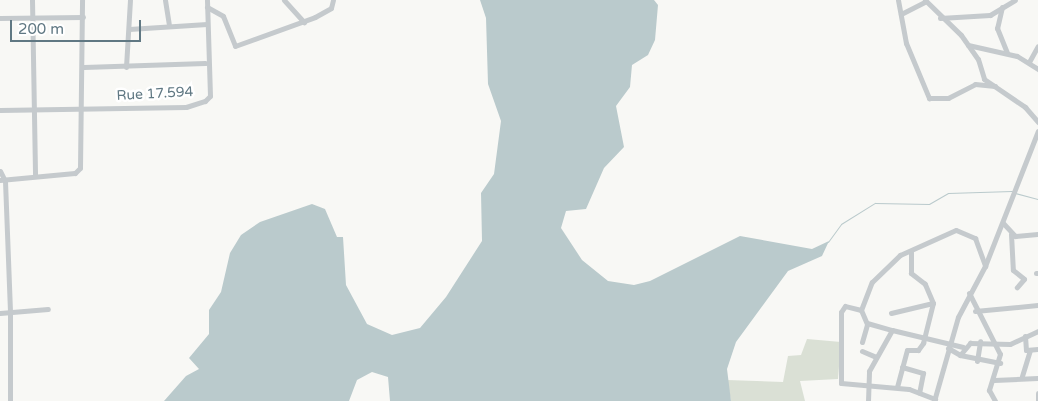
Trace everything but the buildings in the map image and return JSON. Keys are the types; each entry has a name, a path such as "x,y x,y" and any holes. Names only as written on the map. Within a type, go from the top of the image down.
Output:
{"street":[{"path":"32,0 35,176"},
{"path":"2,180 75,173 81,162 84,108 82,0"},
{"path":"126,66 130,0"},
{"path":"161,25 165,10 165,0"},
{"name":"Rue 17.594","path":"0,110 200,104 210,96 210,68 205,63 207,0"},
{"path":"284,0 304,22"},
{"path":"207,8 223,16 236,46 304,22 331,8 333,0"},
{"path":"898,0 917,78 929,98 948,98 975,84 995,86"},
{"path":"940,18 990,15 1015,0"},
{"path":"901,14 926,1 940,18 968,45 981,75 1026,107 1038,122"},
{"path":"1002,7 997,28 1007,53"},
{"path":"165,10 169,24"},
{"path":"0,18 83,16"},
{"path":"129,29 169,24 207,24"},
{"path":"968,45 1007,53 1029,62 1038,69"},
{"path":"1029,62 1038,46"},
{"path":"84,68 205,63"},
{"path":"861,310 845,306 841,312 842,383 896,387 919,393 935,400 949,345 969,293 985,266 1003,223 1038,132"},
{"path":"0,171 10,312 10,401"},
{"path":"1003,223 1010,234 1013,270 1024,279 1017,286"},
{"path":"862,342 867,323 861,310 875,278 911,252 951,231 961,231 979,242 985,266"},
{"path":"1010,234 1038,234"},
{"path":"896,387 907,350 921,349 926,336 933,303 925,284 910,273 911,252"},
{"path":"969,293 975,312 991,342 1000,354 1000,362 989,390 995,401"},
{"path":"891,313 933,303"},
{"path":"975,312 1038,305"},
{"path":"0,312 48,309"},
{"path":"867,323 926,336 949,345 963,346 980,341 1010,344 1037,330"},
{"path":"868,401 866,386 876,357 892,330"},
{"path":"1025,336 1025,348 1030,350 1038,349"},
{"path":"977,361 980,341"},
{"path":"949,345 960,356 977,361 1000,362"},
{"path":"960,356 963,346"},
{"path":"1022,376 1030,350"},
{"path":"862,351 876,357"},
{"path":"902,367 923,373 919,393"},
{"path":"994,380 1022,376 1038,378"},
{"path":"1038,393 1038,401"}],"shaded area":[{"path":"480,0 654,0 658,5 655,40 648,55 632,65 630,87 616,106 624,147 604,168 586,209 566,211 561,228 582,260 608,281 634,285 650,281 740,236 812,249 829,241 822,256 788,271 736,342 727,369 731,401 390,401 388,377 372,372 357,380 349,401 164,401 186,376 199,369 189,358 209,334 209,310 221,292 230,253 241,235 260,222 312,204 325,209 337,237 343,237 346,285 367,324 392,335 420,328 446,297 482,241 481,193 494,174 501,121 488,84 486,18"},
{"path":"807,339 841,342 838,379 800,381 805,401 731,401 727,380 783,382 788,356 801,355"}],"waterway":[{"path":"828,242 841,224 875,203 929,204 948,193 1012,191"},
{"path":"1015,193 1038,199"}]}
